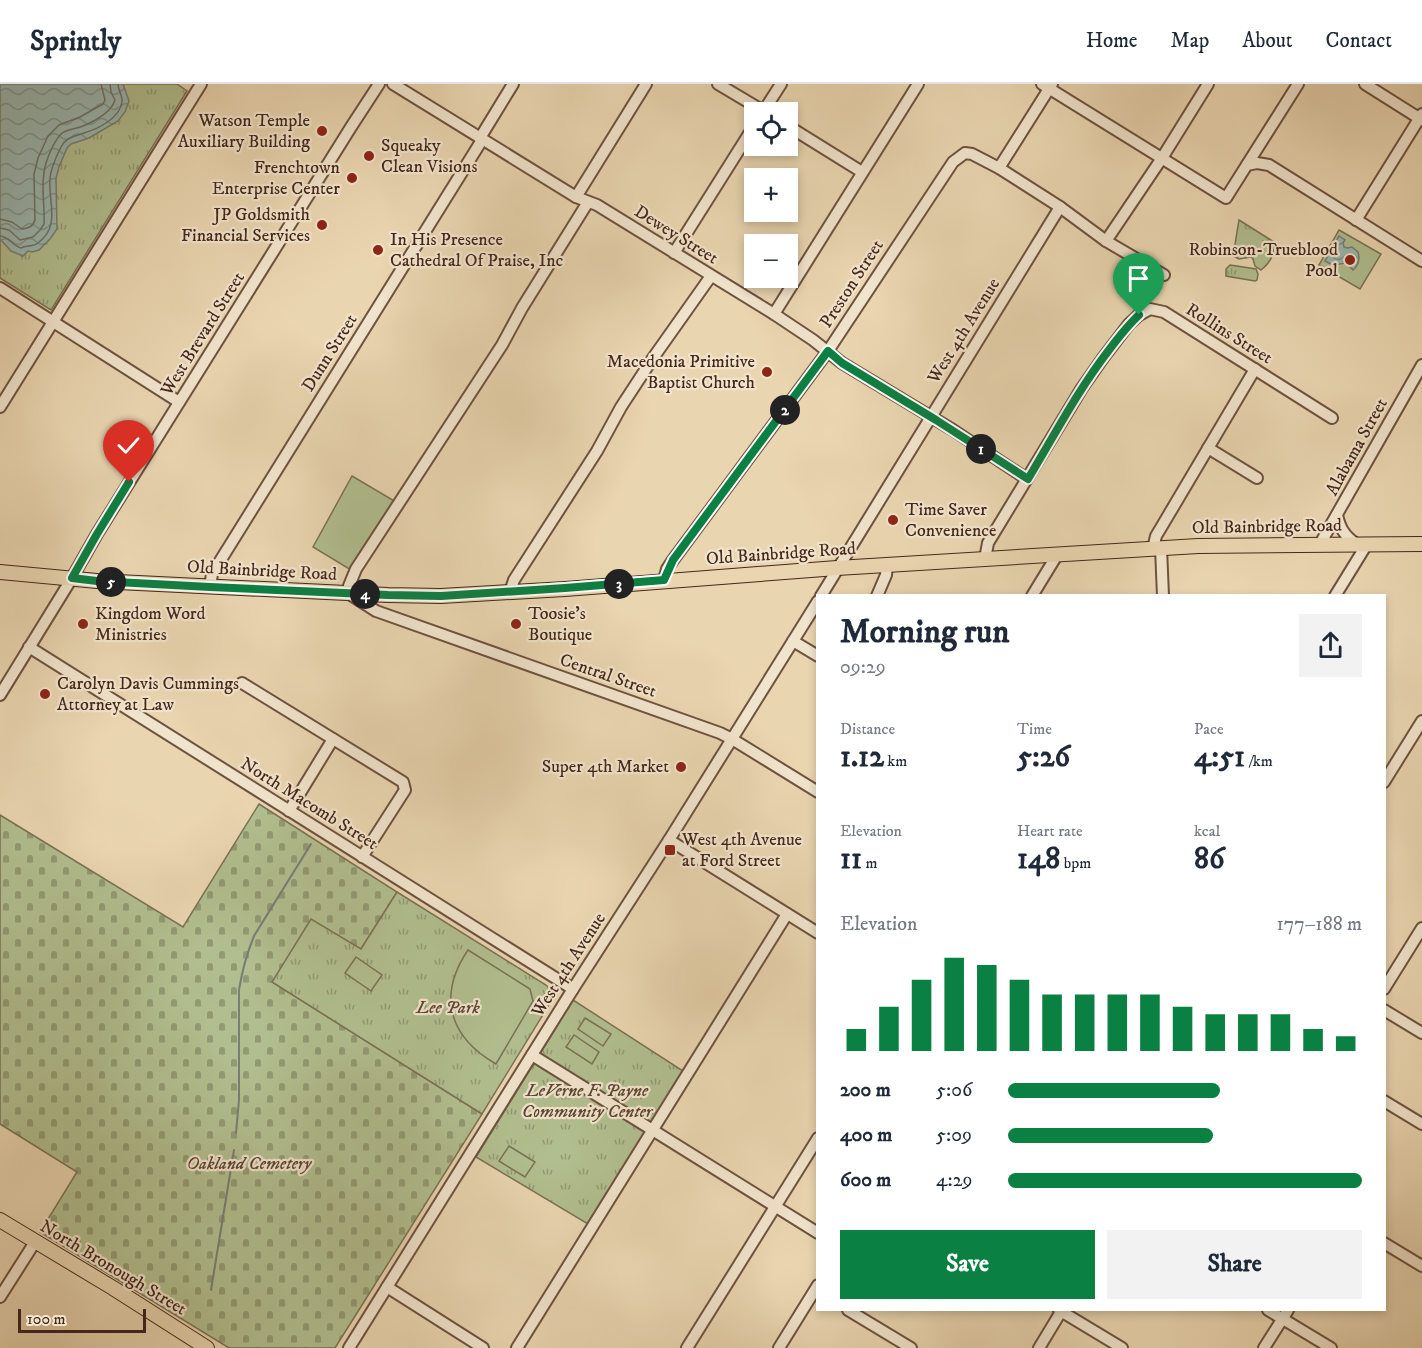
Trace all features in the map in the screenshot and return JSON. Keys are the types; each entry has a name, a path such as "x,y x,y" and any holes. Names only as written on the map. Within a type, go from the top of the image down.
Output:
{"main road":[{"name":"Old Bainbridge Road","path":"0,572 97,581 441,596 1157,548 1422,544"},
{"name":"North Bronough Street","path":"0,1220 207,1348"}],"street":[{"path":"0,407 201,84"},
{"name":"West Brevard Street","path":"0,695 97,534 379,84"},
{"name":"Dewey Street","path":"393,84 774,314 842,363 1028,479"},
{"name":"Dunn Street","path":"210,587 212,574 513,84"},
{"path":"576,196 646,84"},
{"path":"718,84 748,102"},
{"path":"770,102 781,84"},
{"path":"774,314 918,84"},
{"path":"1106,241 1208,84"},
{"path":"1164,274 1106,241 1060,207 999,168 1048,85 1226,198 1298,84"},
{"path":"1356,220 1421,117 1365,84"},
{"path":"798,132 862,172"},
{"path":"674,254 744,142"},
{"name":"Preston Street","path":"664,580 673,560 828,351 953,162 965,153 972,154 999,168"},
{"path":"1247,165 1257,163 1269,165 1422,261"},
{"path":"348,593 349,586 367,552 502,345 522,308 588,202"},
{"name":"West 4th Avenue","path":"822,594 1060,207"},
{"path":"510,592 514,580 597,451 628,397 711,276"},
{"path":"0,288 179,402"},
{"name":"Rollins Street","path":"985,559 988,543 1082,388 1129,324 1144,311 1150,309 1164,312 1332,418"},
{"name":"Alabama Street","path":"1320,544 1422,366"},
{"path":"1163,594 1156,536 1255,369"},
{"path":"1208,448 1257,478"},
{"path":"1336,594 1361,544 1344,535 1337,515"},
{"path":"1033,594 1057,555"},
{"path":"878,594 886,575 887,565"},
{"name":"Central Street","path":"348,593 376,611 720,733 816,791"},
{"name":"West 4th Avenue","path":"349,1348 816,604"},
{"path":"793,640 816,655"},
{"name":"North Macomb Street","path":"29,647 573,989"},
{"path":"242,683 333,740 393,774 405,784 405,790 362,857"},
{"path":"1386,779 1422,721"},
{"path":"289,811 333,740"},
{"path":"669,840 816,932"},
{"path":"517,1348 788,914"},
{"path":"1386,986 1422,928"},
{"path":"1386,1011 1422,1033"},
{"path":"532,1055 816,1232"},
{"path":"1386,1102 1422,1124"},
{"path":"687,1348 816,1141"},
{"path":"0,1297 34,1242"},
{"path":"1386,1244 1422,1266"},
{"path":"387,1287 483,1348"},
{"path":"779,1348 816,1290"},
{"path":"850,1311 911,1348"},
{"path":"1039,1348 1060,1311"},
{"path":"1063,1311 1122,1348"},
{"path":"1264,1348 1285,1314 1331,1348"}],"green space":[{"path":"0,84 177,84 187,91 51,310 0,278"},
{"path":"1239,220 1274,242 1271,258 1261,270 1255,266 1251,257 1239,259 1233,256"},
{"name":"Robinson-Trueblood Pool","path":"1339,230 1381,254 1360,289 1319,265"},
{"path":"1230,265 1256,269 1257,280 1226,276 1226,269"},
{"path":"352,476 396,502 351,570 313,547"},
{"name":"Oakland Cemetery","path":"259,804 397,892 361,949 272,982 482,1114 335,1348 229,1348 40,1232 77,1172 0,1124 0,815 183,927"},
{"name":"Lee Park","path":"397,892 546,985 551,992 552,1000 482,1114 272,982 311,919 361,949"},
{"path":"468,950 530,989 533,1001 496,1064 467,1041 458,1028 453,1014 451,999 453,983 458,967"},
{"path":"356,957 382,975 371,991 345,973"},
{"name":"LeVerne F. Payne Community Center","path":"573,1000 683,1071 588,1224 476,1157"},
{"path":"585,1018 611,1034 603,1046 578,1029"},
{"path":"574,1035 599,1052 592,1064 566,1047"},
{"path":"509,1146 535,1162 525,1177 499,1161"}],"water":[{"path":"0,84 123,84 129,101 118,121 67,148 56,178 57,229 39,250 28,251 23,256 11,251 0,239"},
{"path":"1339,236 1345,240 1344,247 1352,247 1358,252 1357,266 1353,270 1346,263 1333,265 1325,261"}],"waterway":[{"path":"236,1133 239,1100 239,990 243,969 254,936 311,844"},
{"path":"211,1290 234,1150"}],"place":[{"name":"Watson Temple Auxiliary Building","path":"322,131"},
{"name":"Squeaky Clean Visions","path":"369,156"},
{"name":"Frenchtown Enterprise Center","path":"352,178"},
{"name":"JP Goldsmith Financial Services","path":"322,225"},
{"name":"In His Presence Cathedral Of Praise, Inc","path":"378,250"},
{"name":"Robinson-Trueblood Pool","path":"1350,260"},
{"name":"Macedonia Primitive Baptist Church","path":"767,372"},
{"name":"Time Saver Convenience","path":"893,520"},
{"name":"Kingdom Word Ministries","path":"83,624"},
{"name":"Toosie's Boutique","path":"516,624"},
{"name":"Carolyn Davis Cummings Attorney at Law","path":"45,694"},
{"name":"Super 4th Market","path":"681,767"},
{"name":"West 4th Avenue at Ford Street","path":"670,850"}],"route":[{"path":"129,482 72,578 210,587 441,596 664,580 673,560 828,351 842,363 1028,479 1082,388 1129,324 1139,315"}]}
